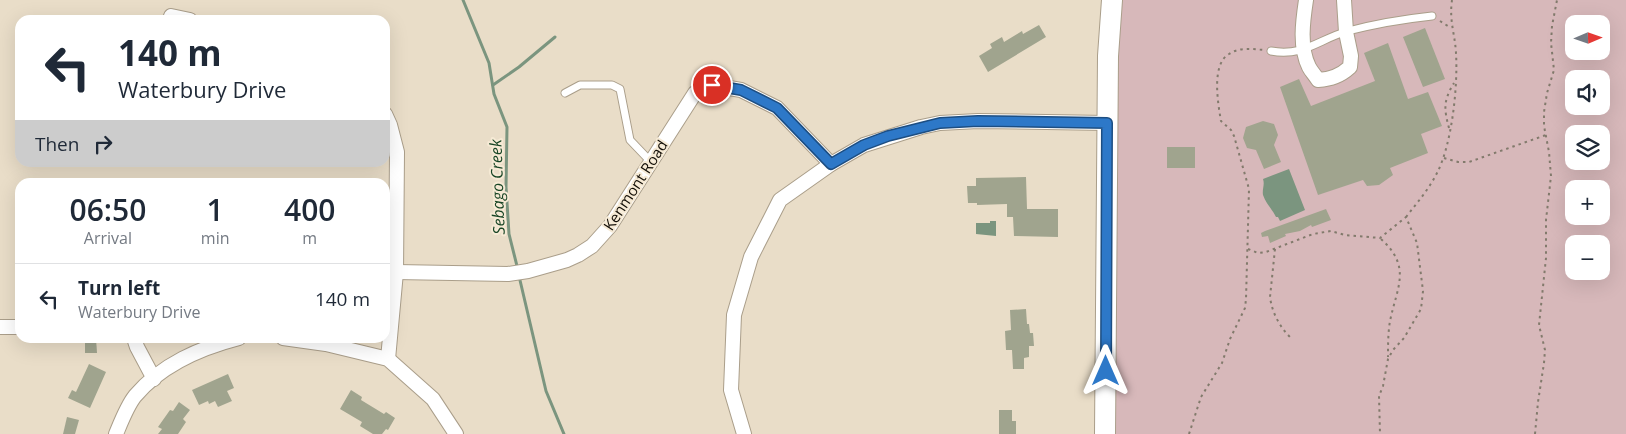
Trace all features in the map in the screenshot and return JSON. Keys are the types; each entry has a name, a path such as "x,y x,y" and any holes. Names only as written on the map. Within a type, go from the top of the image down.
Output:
{"street":[{"path":"1105,434 1108,56 1112,0"},
{"path":"1306,0 1303,19 1305,50 1308,66 1318,80 1330,79 1343,73 1350,67 1351,56 1346,32 1344,0"},
{"name":"Kenmont Road","path":"396,272 508,274 528,271 567,260 592,246 610,226 695,94 712,85 741,90 777,108 831,164"},
{"path":"744,434 731,390 734,315 752,257 780,200 831,164 864,145 888,136 940,123 978,121 1107,123"},
{"path":"390,125 397,152 396,272 390,337"},
{"path":"0,327 15,327"},
{"path":"136,343 154,379"},
{"path":"116,434 135,396 173,362 217,343"},
{"path":"319,343 388,359 433,399 456,434"},
{"path":"388,359 389,343"}],"lane":[{"path":"1271,51 1292,53 1305,50 1346,32 1407,18 1432,16"},
{"path":"565,93 580,85 612,85 620,89 630,140 651,162"}],"path":[{"path":"1380,238 1406,217 1429,187 1444,158 1450,131 1455,81 1456,52 1451,28 1452,0"},
{"path":"1535,434 1545,350 1539,325 1546,258 1546,220 1551,176 1544,112 1554,70 1551,43 1557,0"},
{"path":"1432,16 1451,28"},
{"path":"1189,434 1201,397 1222,364 1230,339 1245,308 1248,249 1248,181 1234,136 1231,130 1220,121 1218,72 1228,54 1245,49 1271,51"},
{"path":"1450,131 1445,109 1446,98 1455,81"},
{"path":"1444,158 1458,162 1469,162 1546,135"},
{"path":"1388,359 1404,338 1421,309 1422,291 1418,243 1406,217"},
{"path":"1248,249 1261,253 1313,234 1331,231 1345,235 1380,238 1390,247 1397,257 1400,273 1399,291 1390,322 1388,359 1383,386 1379,396 1380,434"},
{"path":"1275,249 1270,297 1271,304 1278,323 1290,337"}],"shaded area":[{"path":"1116,0 1626,0 1626,434 1112,434"},
{"path":"1289,169 1305,210 1280,221 1264,198 1263,179"},
{"path":"990,221 996,221 996,236 976,234 976,223 990,223"}],"building":[{"path":"1039,25 1046,37 988,72 979,56 992,48 990,44 1002,37 1004,42 1022,31 1023,34"},
{"path":"1425,28 1445,79 1423,87 1403,37"},
{"path":"1388,43 1408,99 1428,92 1442,126 1421,134 1428,153 1390,168 1393,175 1379,185 1367,186 1363,180 1318,195 1280,87 1299,79 1311,106 1375,81 1364,53"},
{"path":"1263,121 1274,124 1278,135 1274,145 1281,162 1264,169 1256,150 1247,148 1243,138 1246,127"},
{"path":"1167,147 1195,147 1195,168 1167,168"},
{"path":"1026,177 1027,209 1058,209 1058,237 1014,236 1013,217 1007,217 1007,204 977,205 977,203 968,203 967,186 976,186 976,178"},
{"path":"1326,209 1331,220 1285,234 1286,236 1270,243 1268,236 1262,237 1261,233 1265,231"},
{"path":"1026,309 1027,324 1029,324 1030,333 1033,333 1034,346 1029,346 1029,357 1024,358 1024,369 1013,369 1012,350 1006,350 1005,331 1011,330 1010,310"},
{"path":"85,343 96,343 97,353 85,353"},
{"path":"89,364 106,372 90,408 68,398 72,390 76,392"},
{"path":"228,374 234,388 227,391 232,401 218,407 215,401 209,404 208,401 199,405 192,390"},
{"path":"351,390 362,397 361,400 384,414 386,412 395,418 388,430 386,429 382,434 373,434 360,426 362,422 340,409"},
{"path":"179,402 190,410 183,419 186,422 178,434 158,434 162,429 158,427 170,410 173,411"},
{"path":"999,410 1012,410 1012,421 1016,421 1016,434 999,434"},
{"path":"67,417 79,420 75,434 63,434"}],"waterway":[{"name":"Sebago Creek","path":"463,0 489,63 494,94 507,127 506,187 509,234 518,270"},
{"path":"493,85 519,67 555,37"},
{"name":"Sebago Creek","path":"519,276 546,391 564,434"}],"route":[{"path":"712,85 741,90 777,108 831,164 864,145 888,136 940,123 978,121 1071,124 1107,123 1106,371"}]}
